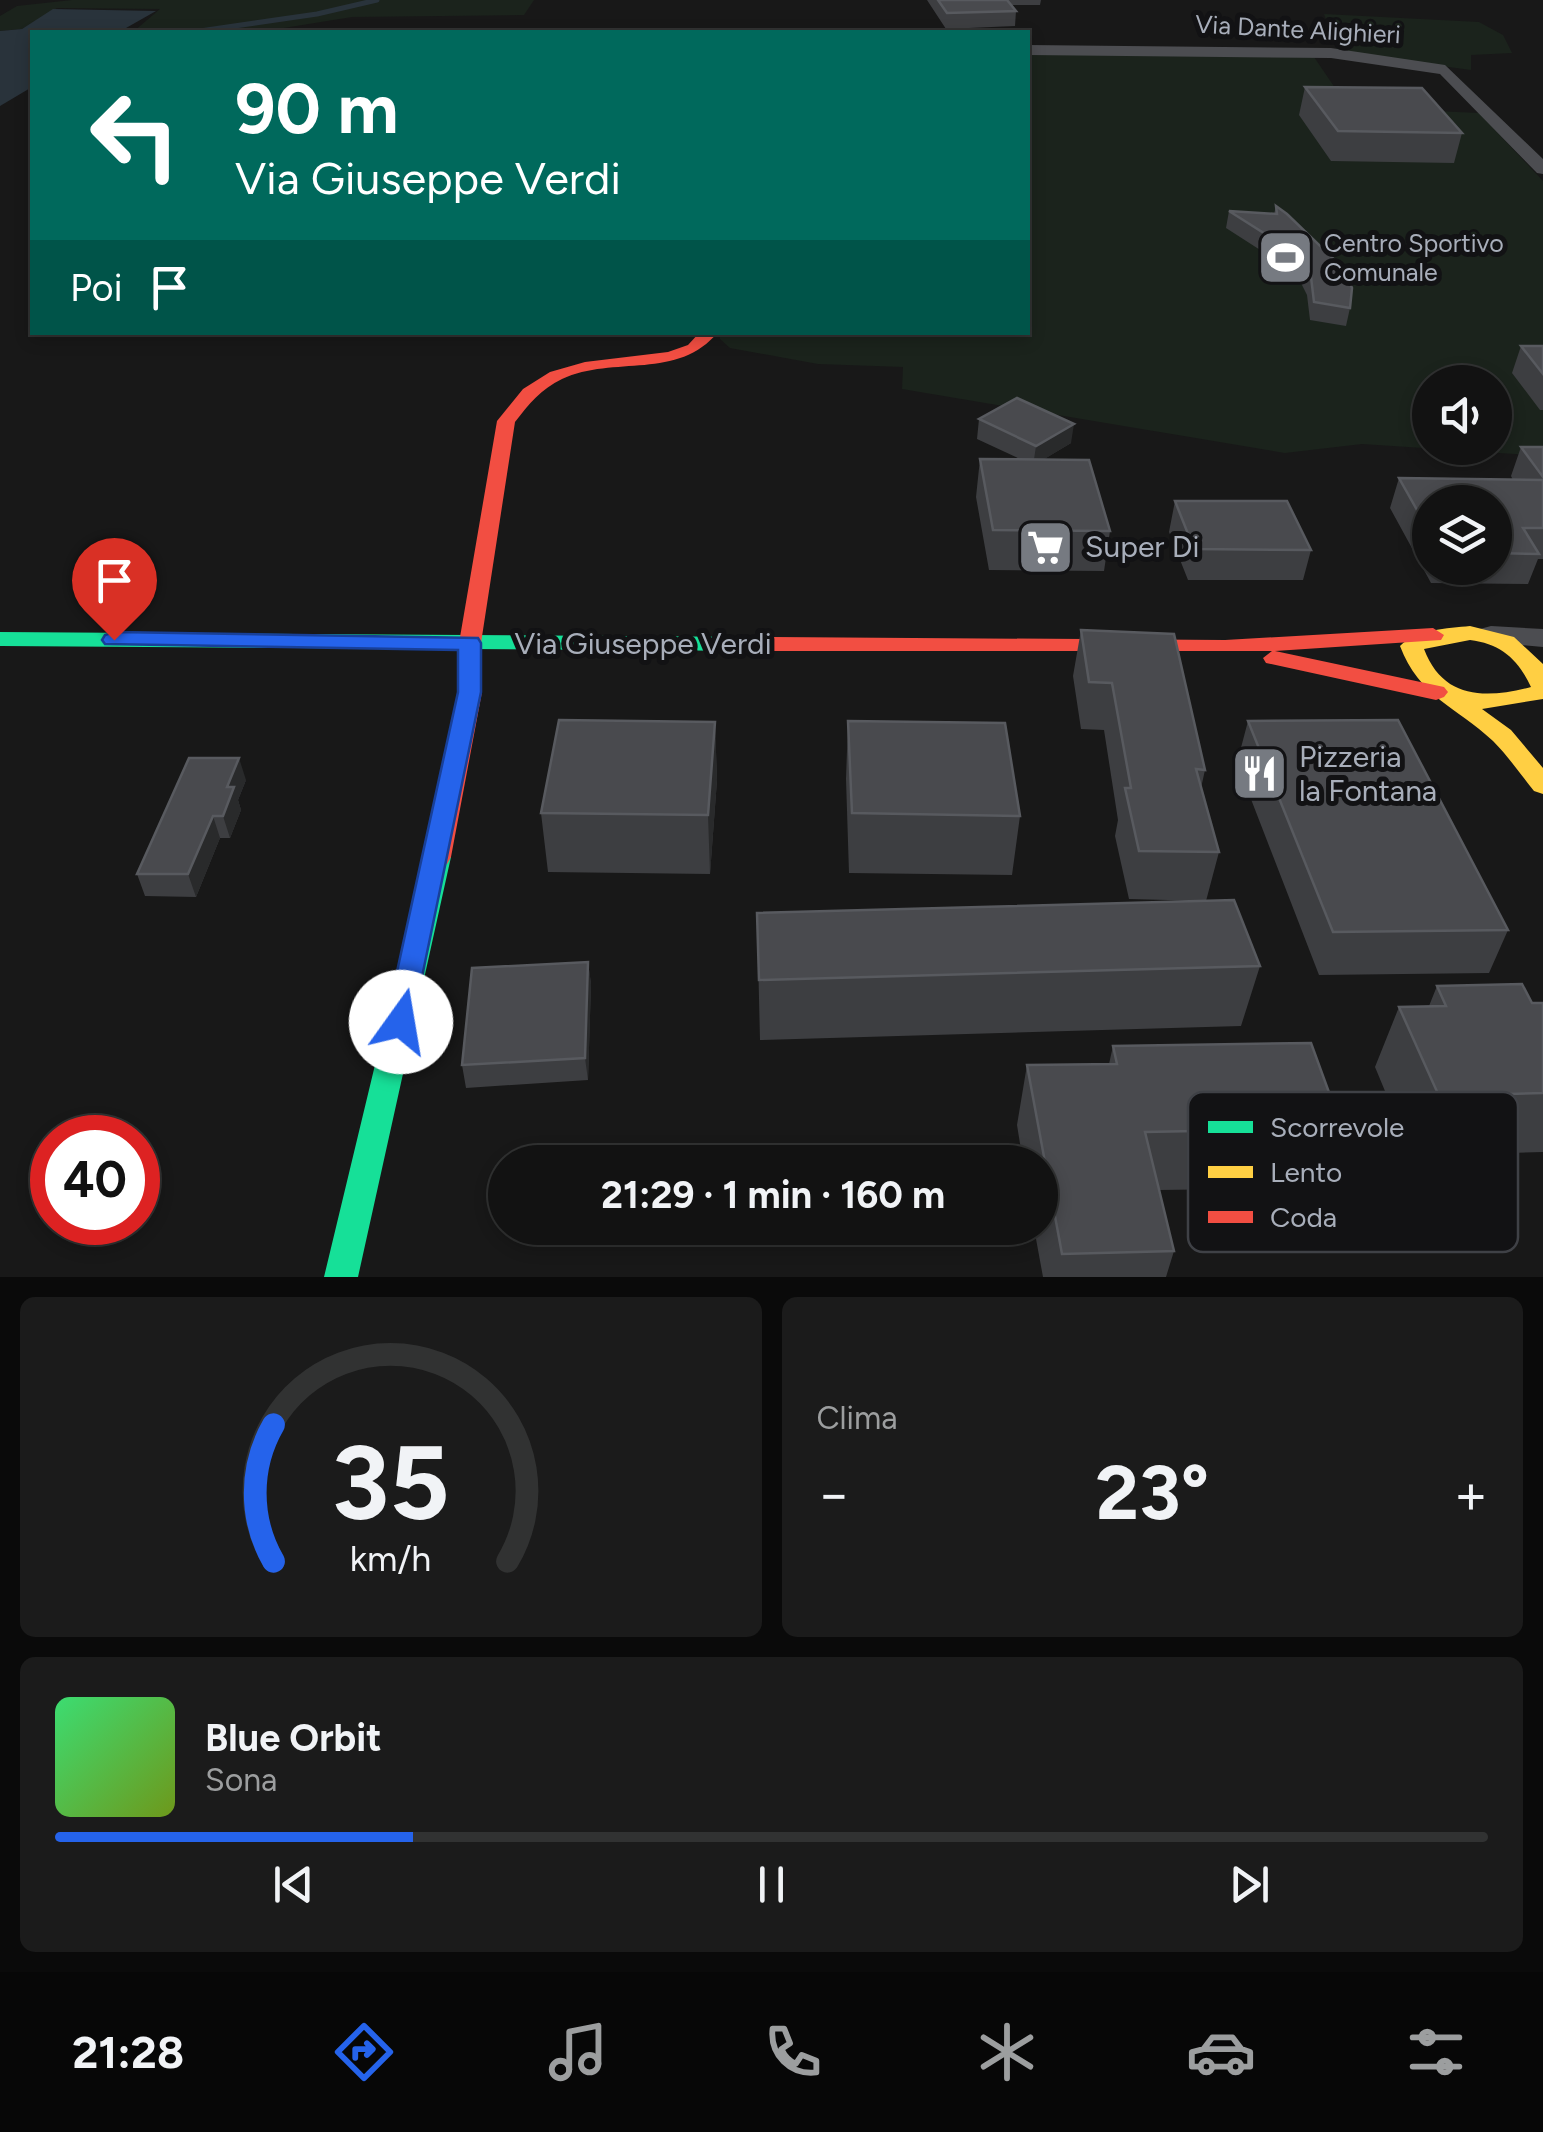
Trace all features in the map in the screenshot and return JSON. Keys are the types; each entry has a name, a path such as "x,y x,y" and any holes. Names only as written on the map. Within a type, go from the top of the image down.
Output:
{"street":[{"name":"Via Dante Alighieri","path":"1030,50 1331,53 1445,70 1543,168"},
{"path":"341,1277 426,912 470,692 470,643 506,421 522,395 564,372 606,362 658,359 696,351 708,335"},
{"path":"1472,634 1543,638"},
{"name":"Via Giuseppe Verdi","path":"0,639 1225,647 1472,634 1518,647 1535,666 1540,695 1500,700 1443,695 1225,647"},
{"path":"1433,635 1411,646 1412,666 1443,695 1502,736 1542,782"},
{"path":"1539,745 1542,782"}],"shaded area":[{"path":"72,0 534,0 524,15 352,17 271,30 135,30 160,9 57,8 22,29 0,31 0,16 17,6"},
{"path":"53,9 156,11 123,30 30,30 30,88 0,106 0,31 22,29"},
{"path":"1324,14 1479,22 1503,35 1512,53 1471,55 1471,70 1338,52"},
{"name":"Centro Sportivo Comunale","path":"1030,53 1312,54 1348,107 1479,113 1543,181 1543,456 1512,454 1512,365 1412,365 1412,447 1362,444 1285,453 902,389 903,367 818,364 730,348 720,335 1030,335"}],"building":[{"path":"938,0 1007,0 1016,11 947,13"},
{"path":"1305,87 1422,88 1462,133 1338,131"},
{"path":"1276,206 1344,269 1352,288 1350,308 1314,302 1311,277 1300,256 1229,211 1277,214"},
{"path":"1521,346 1543,346 1543,374"},
{"path":"1017,398 1074,424 1036,446 979,419"},
{"path":"1521,447 1543,447 1543,477"},
{"path":"980,459 1089,460 1110,531 993,530"},
{"path":"1399,478 1543,480 1543,528 1523,528 1539,554 1512,553 1512,485 1412,485 1412,501"},
{"path":"1175,501 1287,501 1311,550 1194,549"},
{"path":"1081,630 1174,634 1205,770 1196,769 1219,852 1139,851 1125,788 1131,788 1112,683 1089,682"},
{"path":"559,720 715,722 708,815 541,813"},
{"path":"1398,720 1508,930 1333,932 1248,721"},
{"path":"848,721 1005,723 1020,816 852,813"},
{"path":"189,758 239,758 227,787 234,787 223,816 213,816 188,874 137,874"},
{"path":"1234,900 1260,966 759,980 757,913"},
{"path":"588,962 585,1058 462,1065 472,968"},
{"path":"1522,984 1532,1003 1543,1003 1543,1093 1437,1092 1399,1007 1446,1006 1437,986"},
{"path":"1311,1043 1329,1092 1188,1092 1188,1131 1145,1132 1174,1251 1062,1254 1058,1232 1058,1145 1042,1145 1027,1065 1117,1064 1113,1046"}],"waterway":[{"path":"207,30 317,14 377,0"}],"traffic: fast":[{"path":"0,639 773,644"},
{"path":"341,1277 438,857"}],"traffic: slow":[{"path":"1543,687 1521,652 1489,635 1451,634 1411,646 1419,667 1446,693 1483,701 1543,691"},
{"path":"1451,697 1502,736 1543,785"}],"traffic: jam":[{"path":"438,857 470,692 470,643 506,421 529,393 556,376 585,367 671,357 694,349 707,335"},
{"path":"773,644 1225,647 1433,635"},
{"path":"1274,658 1436,692"}],"place":[{"name":"Centro Sportivo Comunale","path":"1285,257"},
{"name":"Super Di","path":"1046,547"},
{"name":"Pizzeria la Fontana","path":"1260,774"}],"route":[{"path":"114,640 470,643 470,692 401,1022"}]}
